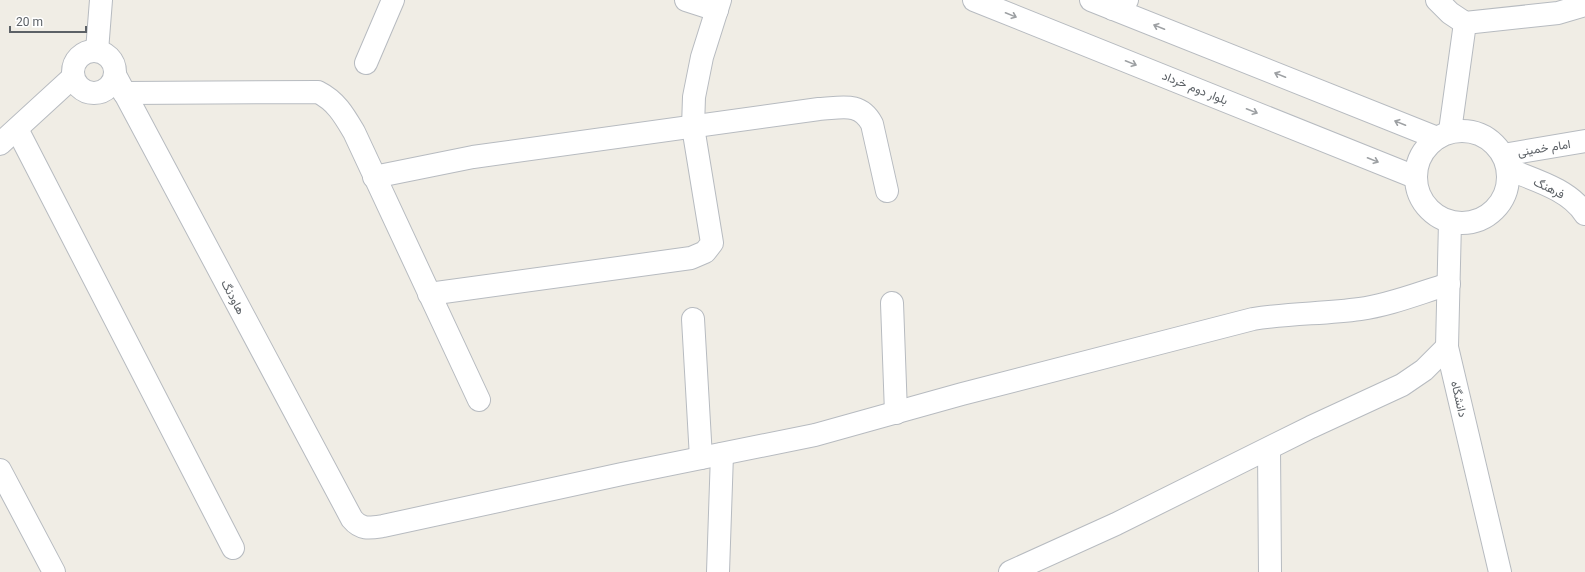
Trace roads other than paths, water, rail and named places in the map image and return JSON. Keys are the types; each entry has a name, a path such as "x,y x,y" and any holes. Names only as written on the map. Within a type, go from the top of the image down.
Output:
{"street":[{"path":"97,51 101,0"},
{"path":"366,63 393,0"},
{"path":"429,294 691,258 705,252 712,243 694,127 694,97 702,57 718,5 686,0"},
{"name":"بلوار دوم خرداد","path":"974,0 1415,177"},
{"path":"1091,0 1120,4 1443,134"},
{"path":"1437,0 1450,13 1465,23 1558,13 1585,5"},
{"path":"1443,134 1465,23"},
{"path":"120,84 111,59 105,53 89,51 81,55 76,61 73,69 73,77 83,90 91,93 107,89 112,83 120,84 318,92 339,107 354,132 479,400"},
{"path":"0,144 73,77"},
{"name":"هاودنگ","path":"120,84 352,519 361,527 371,528 701,458"},
{"path":"374,177 473,157 819,109 852,107 868,115 872,124 887,191"},
{"path":"17,129 233,548"},
{"path":"1466,130 1480,134 1493,142 1505,162 1508,184 1503,200 1493,211 1480,219 1466,223 1450,222 1437,216 1425,205 1417,192 1415,177 1417,161 1425,149 1443,134 1466,130"},
{"name":"امام خمینی","path":"1505,162 1585,141"},
{"name":"فرهنگ","path":"1505,162 1568,196 1578,203 1585,214"},
{"name":"دانشگاه","path":"1450,222 1447,347 1500,572"},
{"path":"693,318 701,458 815,436 896,413 1253,319 1375,306 1448,284"},
{"path":"892,303 896,413"},
{"path":"1010,572 1116,524 1402,385 1424,370 1447,347"},
{"path":"1269,449 1270,572"},
{"path":"718,572 722,454"},
{"path":"0,470 54,572"}]}
